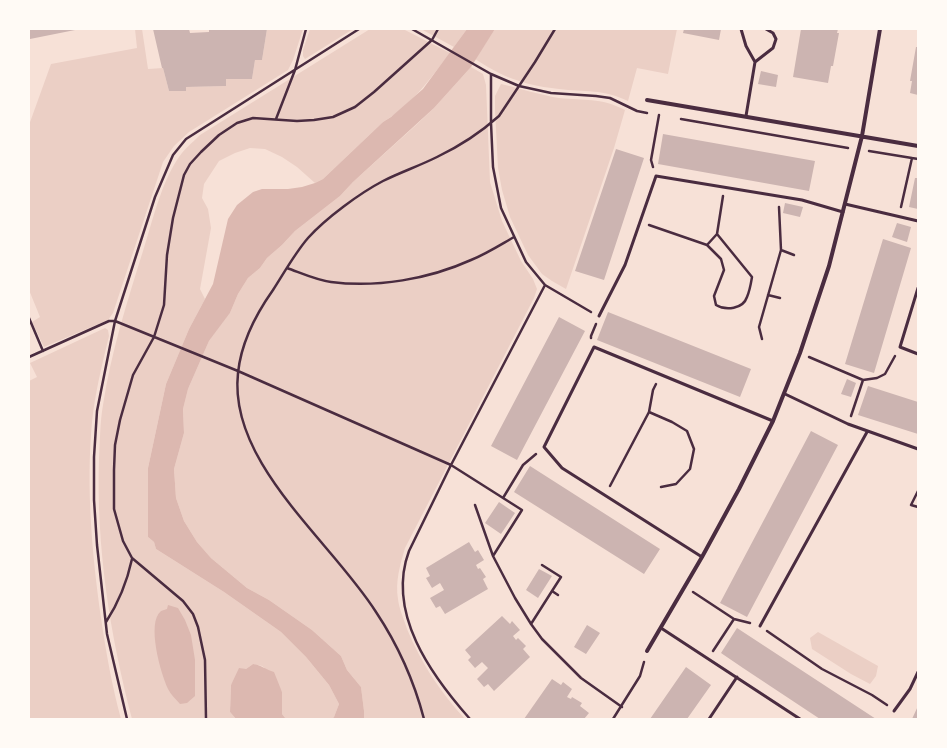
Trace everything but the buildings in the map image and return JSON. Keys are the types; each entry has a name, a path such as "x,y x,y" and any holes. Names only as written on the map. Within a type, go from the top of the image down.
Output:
{"street":[{"path":"647,651 702,557 739,489 785,394 829,266 859,150 880,29"},
{"path":"647,100 918,146"}],"lane":[{"path":"741,29 746,46 755,62 746,116"},
{"path":"755,62 773,48 776,39 773,33 766,29"},
{"path":"599,316 625,265 656,176 802,200 843,212"},
{"path":"845,204 918,221"},
{"path":"918,288 900,347 918,354"},
{"path":"702,557 562,468 544,447 594,348 773,421"},
{"path":"785,394 867,432 918,449"},
{"path":"760,626 867,432"},
{"path":"661,628 800,719"},
{"path":"894,711 910,689 918,672"},
{"path":"709,719 737,677"}],"path":[{"path":"276,119 295,70 306,29"},
{"path":"127,719 107,634 97,544 94,500 94,457 97,411 115,321 155,197 167,166 173,155 186,139 359,29"},
{"path":"412,29 491,74 519,86 551,93 610,98 637,111 667,116"},
{"path":"206,719 205,660 198,627 193,614 183,601 132,558 123,541 114,509 114,470 116,445 123,406 133,375 154,337 164,305 167,255 173,218 184,176 190,164 219,135 237,123 253,118 297,121 314,120 333,117 355,107 432,40 438,29"},
{"path":"424,719 407,670 395,644 376,611 289,502 257,456 242,421 237,388 238,371 244,346 258,312 308,238 352,202 382,182 438,157 475,136 491,123 499,116 555,29"},
{"path":"491,74 493,167 501,208 526,262 545,285 599,316 591,336 594,348"},
{"path":"656,176 651,160 659,115"},
{"path":"674,118 918,159"},
{"path":"899,216 912,158"},
{"path":"707,245 717,234 725,188"},
{"path":"762,339 760,328 781,250 779,196"},
{"path":"640,222 707,245 721,259 724,270 714,296 716,305 724,309 737,307 747,299 752,277 717,234"},
{"path":"287,268 330,282 358,284 390,283 428,275 471,260 514,237"},
{"path":"781,250 794,255"},
{"path":"470,719 444,686 424,656 407,617 402,598 404,564 451,465 545,285"},
{"path":"768,295 780,298"},
{"path":"29,318 43,351"},
{"path":"29,357 109,321 115,321 238,371 451,465 522,510 492,556"},
{"path":"800,353 863,380 877,378 885,374 900,347"},
{"path":"605,495 649,412 653,390 660,374"},
{"path":"848,424 863,380"},
{"path":"649,412 672,422 687,431 694,449 690,469 676,484 661,487"},
{"path":"503,498 523,465 544,447"},
{"path":"918,491 911,505 918,507"},
{"path":"475,505 492,556 531,624 542,639 581,678 622,707"},
{"path":"106,622 116,606 125,586 132,558"},
{"path":"531,624 561,578 542,565"},
{"path":"685,586 734,619 760,626 822,669 872,695 894,711"},
{"path":"552,591 558,595"},
{"path":"707,659 734,619"},
{"path":"613,719 622,707 640,676 647,651"}],"shaded area":[{"path":"135,29 142,29 148,69 163,68 169,91 186,91 186,87 226,86 226,79 252,79 255,60 262,60 267,29 303,29 293,60 288,70 189,132 174,146 163,162 113,313 108,320 44,347 32,322 40,317 29,290 29,125 51,64 137,48"},
{"path":"310,29 353,29 305,59 303,56 303,50"},
{"path":"370,29 403,29 450,53 411,100 393,116 383,122 323,179 315,183 297,167 282,157 265,149 250,148 219,161 204,184 202,198 208,209 211,228 200,289 205,299 189,329 166,384 148,468 148,537 154,542 156,549 224,592 281,632 306,657 329,685 339,704 332,719 286,719 282,714 282,692 268,671 262,666 253,664 246,669 231,685 230,712 236,719 132,719 111,623 102,558 99,492 100,432 106,385 115,346 157,204 166,180 179,156 200,135"},
{"path":"421,29 467,29 454,47"},
{"path":"467,29 495,29 471,67 434,108 353,182 340,196 295,231 267,258 260,268 248,278 238,294 230,313 209,341 188,389 183,409 184,433 174,469 176,498 184,521 197,542 211,558 247,588 269,600 312,630 341,656 347,670 361,687 364,719 332,719 339,704 329,685 306,657 281,632 224,592 156,549 154,542 148,537 148,468 166,384 189,329 213,284 228,219 237,205 253,192 262,189 288,189 302,187 323,179 383,122 391,117 423,89"},
{"path":"495,29 677,29 668,74 637,68 628,101 611,94 559,89 536,85 513,79 496,71 475,59"},
{"path":"471,67 483,74 486,85 490,182 502,221 521,261 533,279 537,289 534,298 405,548 398,574 397,593 400,610 412,642 432,677 465,719 364,719 361,687 347,670 341,656 312,630 269,600 247,588 211,558 197,542 184,521 176,498 174,469 184,433 183,409 188,389 209,341 230,313 238,294 248,278 260,268 267,258 295,231 340,196 353,182 415,126 434,108"},
{"path":"501,84 552,97 600,101 625,110 614,148 566,289 542,274 528,255 510,217 502,190 498,168 495,96"},
{"path":"105,328 108,330 109,336 93,411 90,447 91,521 101,618 121,719 29,719 29,381 37,377 30,363"},
{"path":"168,605 178,608 191,635 195,660 195,696 187,703 180,704 169,691 156,649 155,626 157,617 161,611 167,609"},
{"path":"818,632 878,666 876,676 870,684 851,674 812,649 810,638"},
{"path":"253,664 259,665 274,672 282,692 282,714 286,719 236,719 230,712 231,685 239,668 246,669"}]}
